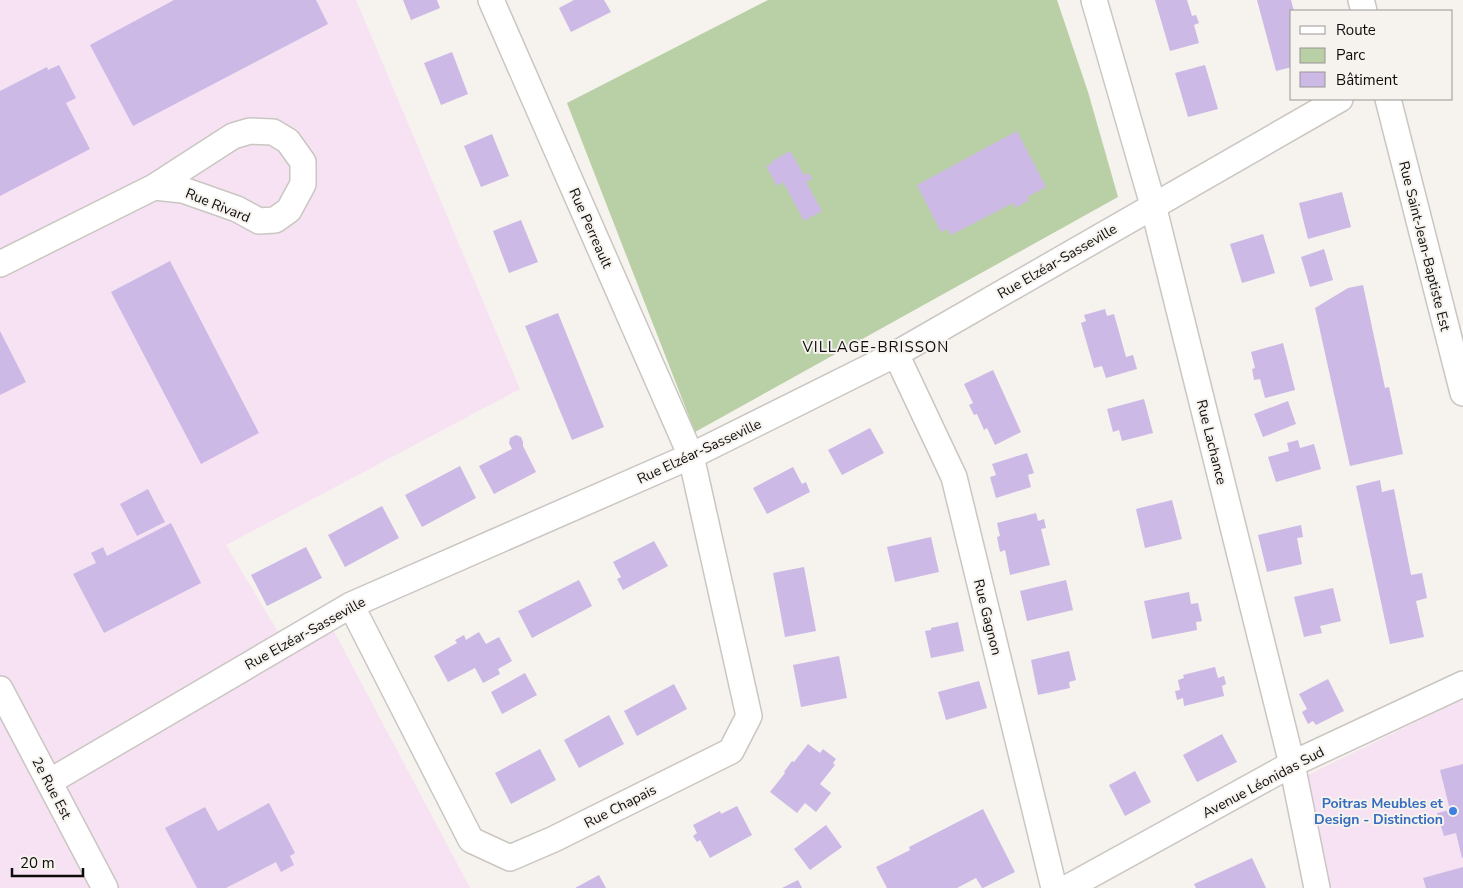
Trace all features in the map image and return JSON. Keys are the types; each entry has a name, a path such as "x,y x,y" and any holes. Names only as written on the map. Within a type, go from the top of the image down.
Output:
{"street":[{"name":"Rue Perreault","path":"491,0 691,456"},
{"name":"Rue Lachance","path":"1094,0 1153,205 1292,764 1317,888"},
{"name":"Rue Elzéar-Sasseville","path":"48,782 351,605 691,456 896,354 1338,100"},
{"name":"Rue Saint-Jean-Baptiste Est","path":"1388,100 1463,393"},
{"name":"Rue Rivard","path":"0,264 154,187 233,136 250,131 273,132 288,141 303,162 303,184 289,210 275,220 259,221 237,209 183,190 154,187"},
{"name":"Rue Gagnon","path":"896,354 954,477 1054,888"},
{"name":"Rue Chapais","path":"351,605 471,840 510,858 554,840 731,751 749,716 691,456"},
{"name":"Avenue Léonidas Sud","path":"1067,888 1292,764 1463,684"},
{"name":"2e Rue Est","path":"0,689 105,888"}],"shaded area":[{"path":"0,0 356,0 520,389 226,545 286,645 329,622 470,888 0,888"},
{"path":"1463,699 1463,888 1329,888 1306,776"}],"green space":[{"path":"768,0 1057,0 1088,92 1118,197 695,432 567,103"}],"building":[{"path":"174,0 316,0 328,24 133,126 90,45"},
{"path":"403,0 437,0 440,8 411,20"},
{"path":"574,0 604,0 611,12 571,32 559,8"},
{"path":"1155,0 1187,0 1192,16 1196,15 1199,23 1194,25 1199,43 1170,51"},
{"path":"1257,0 1291,0 1294,10 1290,10 1290,68 1276,71"},
{"path":"452,52 468,94 441,105 424,63"},
{"path":"59,65 76,98 66,103 90,149 0,196 0,91 47,67 48,70"},
{"path":"1205,65 1218,109 1188,117 1175,73"},
{"path":"1017,131 1046,187 1027,197 1029,200 1015,208 1013,203 951,235 948,229 941,232 917,185"},
{"path":"492,134 509,176 481,187 464,146"},
{"path":"790,151 804,175 809,173 812,179 806,182 822,211 804,221 783,182 777,186 766,166"},
{"path":"1342,192 1351,227 1308,239 1299,203"},
{"path":"521,220 538,262 509,273 493,231"},
{"path":"1263,234 1275,273 1242,283 1230,244"},
{"path":"1324,249 1333,280 1310,287 1301,257"},
{"path":"170,261 259,433 201,464 111,292"},
{"path":"1363,285 1385,388 1389,387 1403,454 1350,466 1315,308 1348,288"},
{"path":"1105,309 1107,316 1114,314 1126,357 1133,355 1137,369 1106,378 1102,366 1094,368 1081,323 1086,321 1084,315"},
{"path":"558,313 604,427 572,440 525,326"},
{"path":"0,331 26,382 0,395"},
{"path":"1283,343 1295,390 1265,398 1260,379 1254,380 1252,369 1255,368 1251,352"},
{"path":"993,370 1021,432 995,445 987,428 984,430 977,414 974,415 969,405 973,403 964,384"},
{"path":"1144,399 1153,433 1122,441 1119,430 1113,432 1107,409"},
{"path":"1288,401 1296,424 1263,437 1254,414"},
{"path":"870,428 884,453 842,475 828,450"},
{"path":"516,435 521,437 523,446 536,472 494,494 479,466 512,449 509,443 510,438"},
{"path":"1298,440 1300,448 1314,444 1321,469 1276,482 1268,457 1289,451 1287,443"},
{"path":"1027,453 1034,473 1028,475 1031,487 996,498 990,477 996,475 992,464"},
{"path":"460,466 476,498 422,527 405,495"},
{"path":"793,467 802,484 806,482 810,492 767,514 753,488"},
{"path":"1380,480 1382,492 1394,489 1411,575 1422,573 1427,598 1416,601 1424,637 1390,644 1356,486"},
{"path":"148,489 165,522 137,536 120,504"},
{"path":"1172,500 1182,539 1145,548 1136,509"},
{"path":"382,506 399,538 345,567 328,535"},
{"path":"1036,513 1038,521 1044,519 1046,528 1041,529 1050,565 1010,575 1005,550 1000,552 997,537 1000,536 997,523"},
{"path":"171,523 201,583 104,633 73,574 96,563 91,553 103,547 107,556"},
{"path":"1301,525 1303,537 1297,538 1302,564 1267,572 1258,535"},
{"path":"931,537 939,572 895,582 887,547"},
{"path":"654,541 668,566 623,590 617,579 621,577 613,562"},
{"path":"306,547 322,578 267,606 251,575"},
{"path":"804,567 816,631 785,637 773,573"},
{"path":"579,580 592,606 532,638 518,611"},
{"path":"1066,580 1073,610 1027,621 1020,591"},
{"path":"1333,588 1341,621 1320,626 1322,633 1304,637 1294,597"},
{"path":"1189,592 1191,604 1198,603 1202,621 1196,622 1197,630 1152,639 1144,601"},
{"path":"958,622 964,651 931,658 925,631"},
{"path":"479,632 486,644 499,637 512,661 498,669 500,674 483,683 475,668 448,682 434,656 457,643 455,640 464,635 466,640"},
{"path":"1069,651 1076,680 1069,682 1070,688 1038,695 1031,660"},
{"path":"839,656 847,698 801,707 793,665"},
{"path":"1215,667 1218,678 1224,676 1226,684 1222,686 1224,696 1184,706 1183,698 1177,700 1175,691 1180,690 1178,680 1184,678 1183,675"},
{"path":"525,673 537,695 502,714 491,692"},
{"path":"1328,679 1344,711 1316,725 1313,721 1308,724 1302,712 1307,709 1299,694"},
{"path":"979,681 987,708 946,720 938,692"},
{"path":"674,684 687,709 637,736 624,711"},
{"path":"609,715 624,744 579,768 564,740"},
{"path":"1222,734 1237,762 1197,782 1183,755"},
{"path":"808,744 820,753 823,749 836,759 833,763 835,765 820,784 831,793 816,812 805,803 797,813 770,792 792,761 794,762"},
{"path":"540,749 556,780 511,804 495,773"},
{"name":"Poitras Meubles et Design - Distinction","path":"1463,764 1462,858 1456,833 1444,836 1437,813 1450,810 1440,770"},
{"path":"1135,771 1151,802 1125,816 1109,785"},
{"path":"269,803 295,853 290,856 294,865 281,872 276,862 226,888 197,888 165,828 205,807 218,831"},
{"path":"737,806 752,835 710,858 700,840 697,842 693,836 697,833 693,825 720,811 721,814"},
{"path":"983,809 1015,872 983,888 976,878 957,888 887,888 876,867 910,850 909,847"},
{"path":"826,825 842,847 810,870 794,849"},
{"path":"1252,858 1266,888 1196,888 1194,884"},
{"path":"1463,867 1463,888 1426,888 1423,878"},
{"path":"599,875 606,888 575,888"},
{"path":"798,880 802,888 782,888"}],"place":[{"name":"Poitras Meubles et Design - Distinction","path":"1453,811"}],"district":[{"name":"VILLAGE-BRISSON","path":"876,347"}]}
